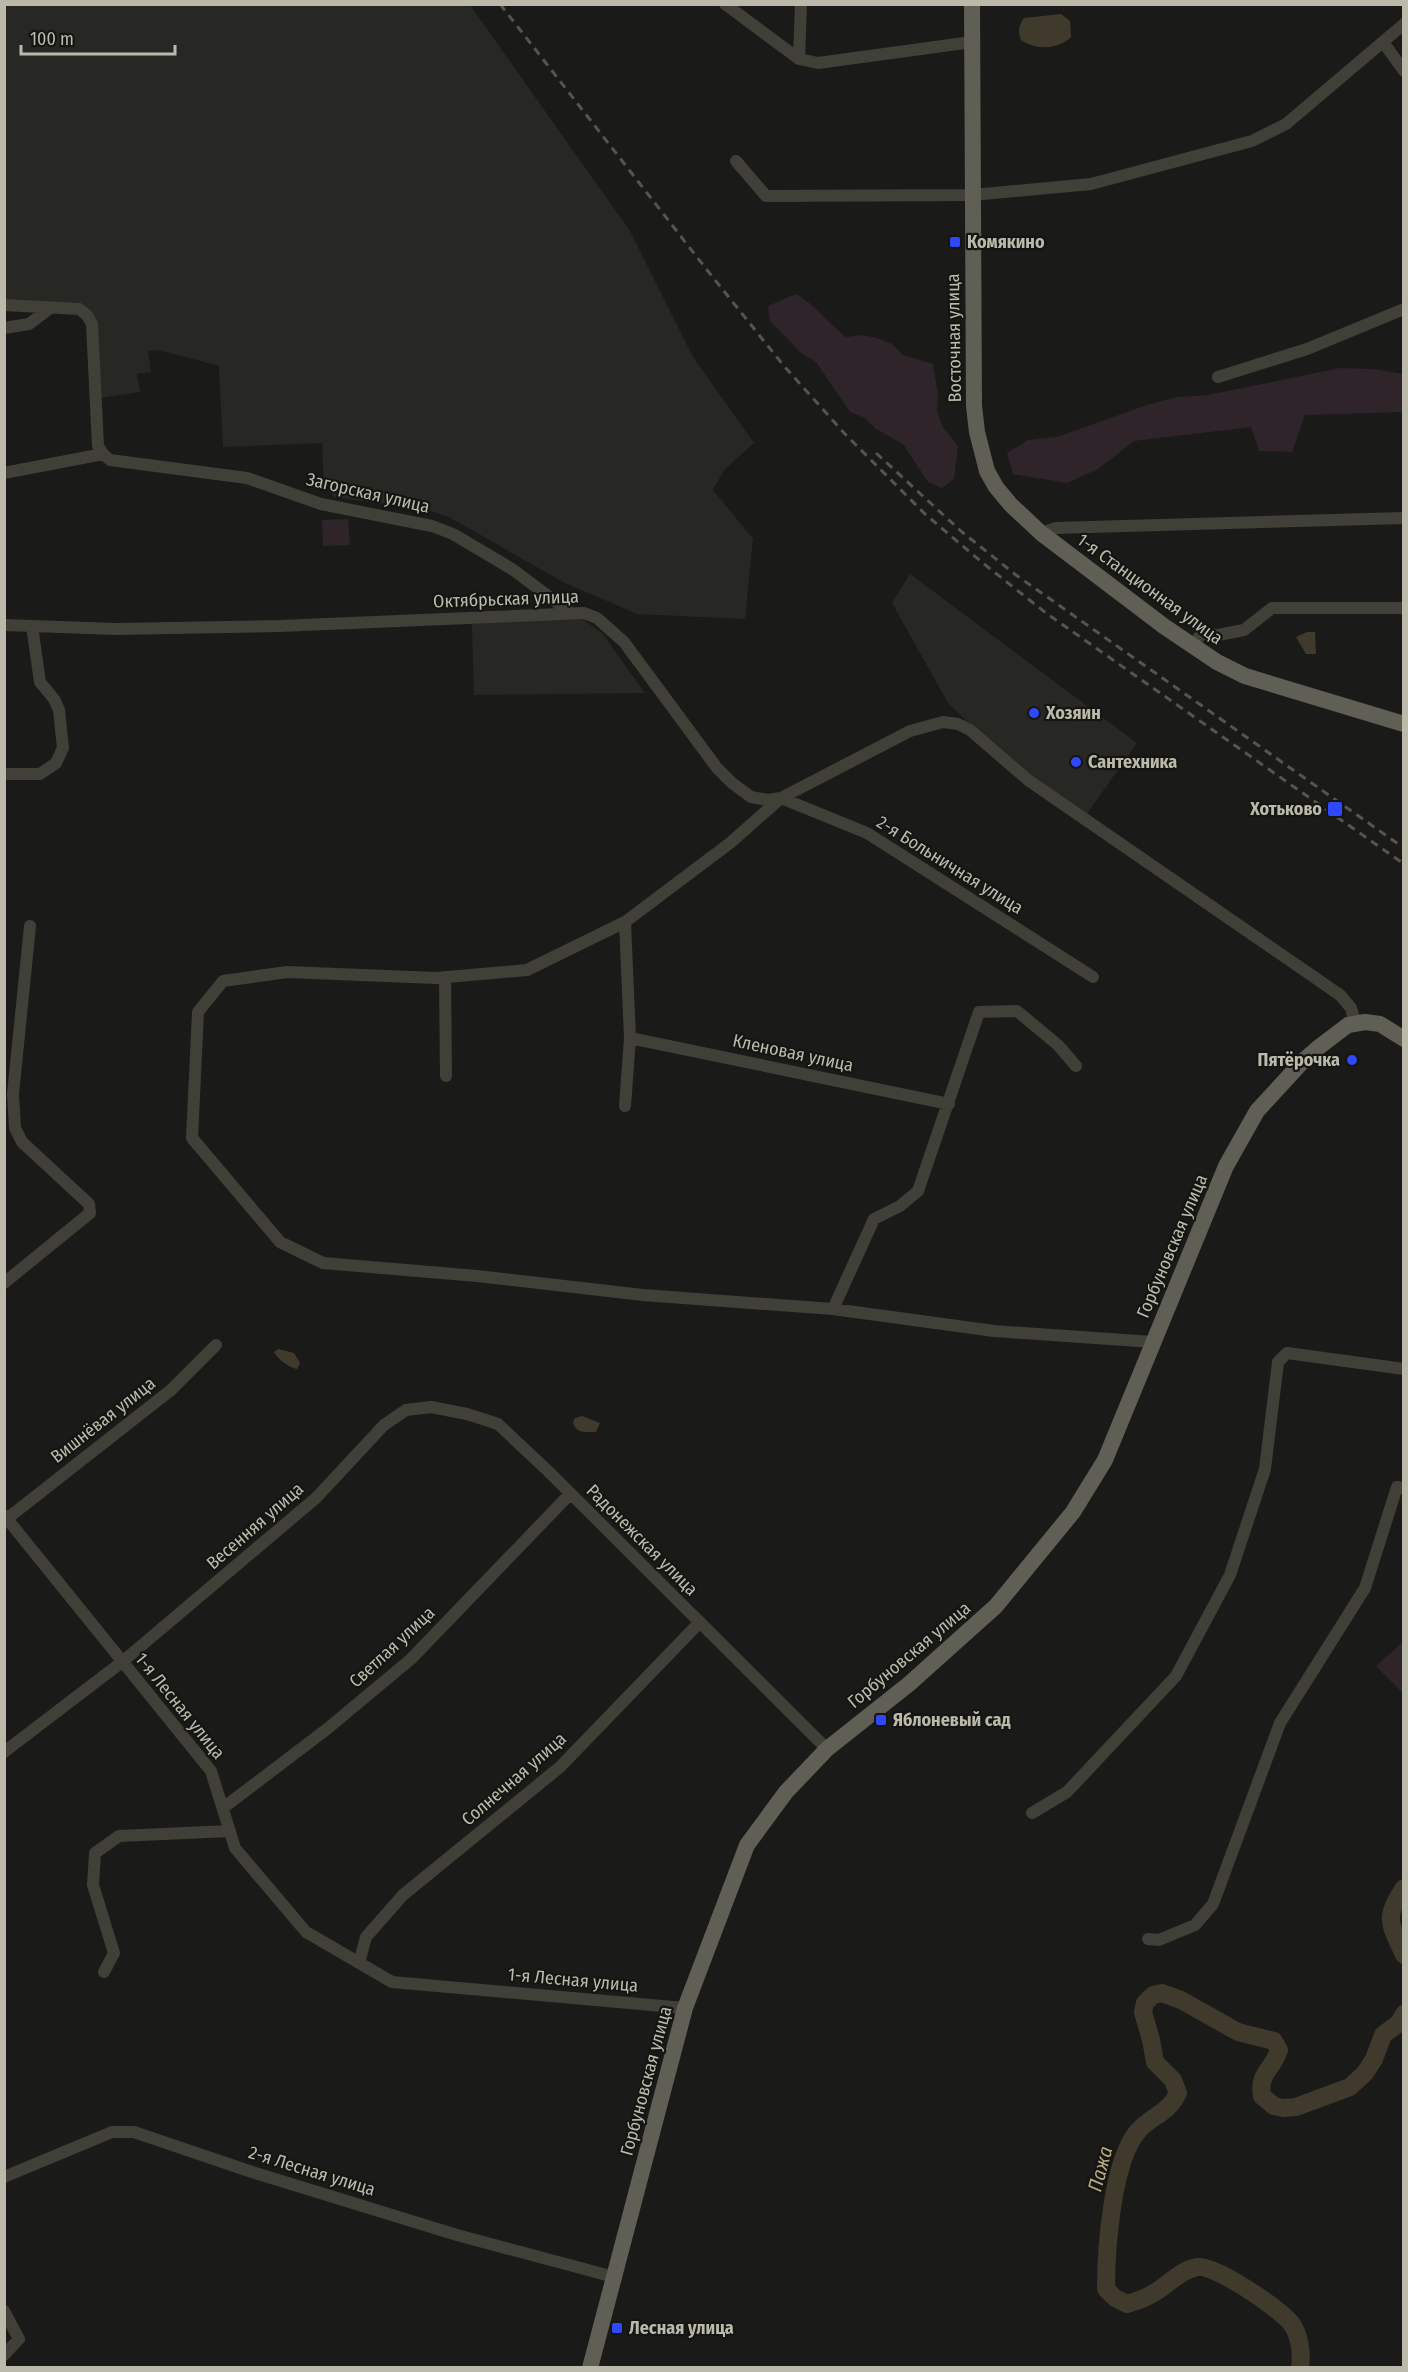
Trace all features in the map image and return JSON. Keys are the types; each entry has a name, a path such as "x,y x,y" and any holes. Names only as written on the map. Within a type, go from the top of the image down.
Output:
{"main road":[{"name":"Восточная улица","path":"972,4 974,406 981,453 996,487"},
{"name":"1-я Станционная улица","path":"996,487 1011,505 1041,533 1192,647 1245,676 1404,724"},
{"path":"1355,1022 1380,1024 1404,1040"},
{"name":"Горбуновская улица","path":"590,2367 686,2008 747,1845 786,1792 827,1749 909,1684 996,1606 1073,1512 1105,1460 1226,1166 1247,1127 1269,1097 1303,1061 1337,1032 1355,1022"}],"street":[{"path":"725,4 800,58 818,63 972,42"},
{"path":"800,58 801,4"},
{"path":"736,160 766,196 972,195 1091,184 1252,141 1286,124 1404,24"},
{"path":"1383,42 1404,71"},
{"path":"4,305 79,309 87,315 92,324 98,446 103,454"},
{"path":"4,328 29,324 50,309"},
{"path":"1218,377 1307,349 1404,309"},
{"name":"Загорская улица","path":"4,473 103,454 110,460 247,478 321,504 432,526 453,534 512,569 571,613"},
{"path":"1041,533 1056,528 1404,518"},
{"path":"1192,647 1201,634 1218,635 1244,630 1272,608 1404,608"},
{"name":"Октябрьская улица","path":"4,625 117,629 280,626 584,613 597,618 624,642 717,768 741,791 760,800 781,798"},
{"path":"4,774 40,774 56,763 63,748 57,705 40,682 32,626"},
{"path":"1153,1342 994,1331 833,1309 643,1295 477,1276 323,1263 280,1242 192,1138 198,1012 223,981 287,972 436,978 527,970 625,922 730,843 781,798 903,734 922,726 942,722 958,724 970,730 1028,780 1340,995 1351,1008 1355,1022"},
{"name":"2-я Больничная улица","path":"781,798 867,833 1093,977"},
{"path":"625,922 630,1038 626,1106"},
{"path":"4,1283 90,1214 89,1204 22,1142 10,1127 30,926"},
{"path":"445,977 446,1076"},
{"path":"833,1309 874,1220 900,1206 918,1191 979,1012 1017,1011 1058,1045 1076,1066"},
{"name":"Кленовая улица","path":"630,1038 949,1104"},
{"name":"Вишнёвая улица","path":"6,1518 171,1390 216,1345"},
{"path":"1032,1813 1067,1792 1176,1676 1230,1575 1265,1469 1278,1362 1287,1353 1404,1369"},
{"name":"Радонежская улица","path":"406,1410 431,1407 467,1414 498,1424 827,1749"},
{"name":"Весенняя улица","path":"4,1752 122,1662 316,1498 384,1425 406,1410"},
{"path":"1148,1939 1158,1940 1195,1925 1213,1904 1280,1723 1365,1588 1397,1487 1404,1488"},
{"name":"Светлая улица","path":"223,1808 327,1729 411,1659 570,1494"},
{"name":"1-я Лесная улица","path":"6,1518 211,1771 235,1848 306,1932 392,1982 686,2008"},
{"name":"Солнечная улица","path":"359,1963 366,1937 403,1895 560,1767 700,1622"},
{"path":"104,1972 114,1953 93,1885 94,1853 119,1836 230,1832"},
{"name":"2-я Лесная улица","path":"4,2177 112,2132 134,2132 252,2172 458,2235 614,2277"},
{"path":"4,2311 19,2339 4,2355"}],"shaded area":[{"path":"5,5 470,5 630,231 693,357 754,443 724,470 713,490 753,539 745,619 637,614 563,582 449,517 431,511 334,497 324,485 322,443 223,447 219,366 159,350 148,351 151,372 137,374 140,392 101,398 95,318 5,301"},
{"path":"1061,14 1070,21 1071,37 1066,41 1053,46 1040,47 1021,40 1019,29 1024,18"},
{"path":"796,294 810,303 846,337 862,335 877,338 892,344 903,355 933,364 938,396 937,412 943,427 958,446 954,479 942,488 928,482 903,444 876,429 865,418 850,412 816,362 802,354 770,321 768,306"},
{"path":"1340,368 1372,369 1403,374 1403,412 1305,415 1292,452 1259,451 1251,427 1134,441 1098,469 1067,483 1013,474 1007,453 1028,440 1057,437 1147,405 1177,397 1208,395"},
{"path":"348,519 350,545 323,546 322,520"},
{"path":"910,574 1137,743 1084,818 1028,780 948,703 892,603"},
{"path":"572,618 584,620 602,633 645,693 474,695 472,624"},
{"path":"1307,632 1315,632 1316,654 1306,654 1296,637"},
{"path":"278,1349 294,1353 300,1363 297,1369 287,1365 278,1357 274,1352"},
{"path":"582,1416 600,1423 596,1432 582,1432 576,1429 573,1422 575,1418"},
{"path":"1403,1642 1403,1693 1376,1666"}],"waterway":[{"name":"Пажа","path":"1404,1888 1391,1914 1392,1928 1404,1955"},
{"name":"Пажа","path":"1300,2368 1300,2344 1291,2323 1260,2298 1217,2272 1206,2268 1191,2269 1150,2295 1127,2304 1115,2298 1106,2289 1109,2229 1116,2184 1122,2163 1138,2131 1170,2106 1178,2093 1173,2080 1155,2062 1143,2012 1145,2003 1153,1995 1162,1993 1181,2000 1238,2032 1274,2041 1279,2050 1264,2076 1262,2096 1274,2106 1283,2108 1296,2107 1350,2087 1365,2073 1374,2059 1383,2035 1399,2023 1404,2014"}],"railway":[{"path":"500,4 784,366 845,434 925,514 1046,613 1404,864"},
{"path":"876,453 962,532 1016,575 1404,848"}],"place":[{"name":"Комякино","path":"955,242"},
{"name":"Хозяин","path":"1034,713"},
{"name":"Сантехника","path":"1076,762"},
{"name":"Хотьково","path":"1335,809"},
{"name":"Пятёрочка","path":"1352,1060"},
{"name":"Яблоневый сад","path":"881,1720"},
{"name":"Лесная улица","path":"617,2328"}]}
